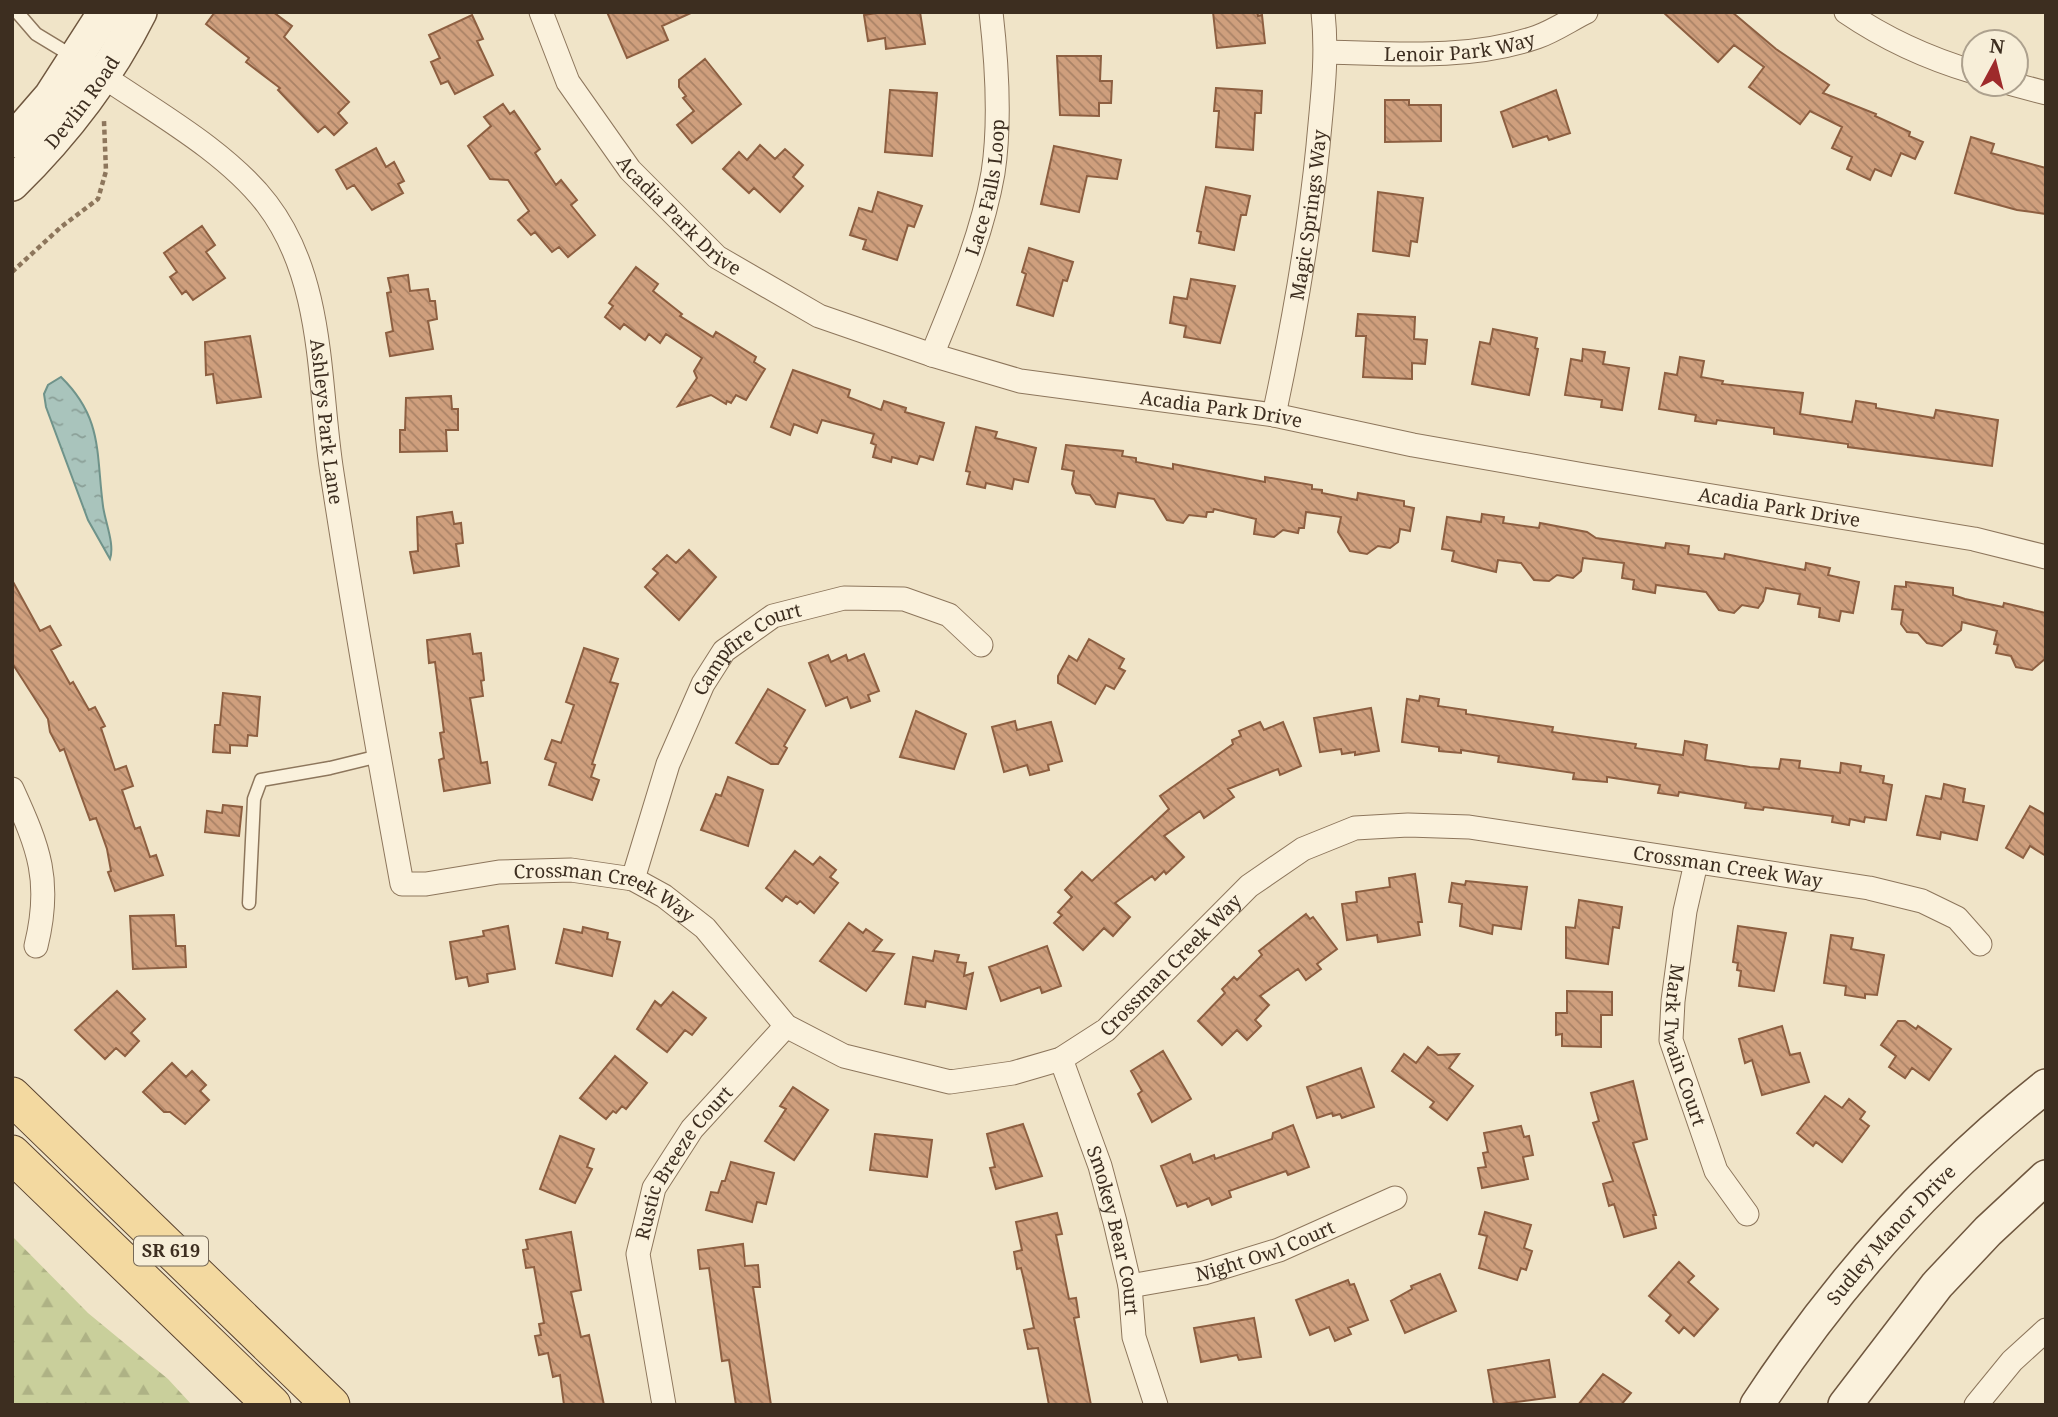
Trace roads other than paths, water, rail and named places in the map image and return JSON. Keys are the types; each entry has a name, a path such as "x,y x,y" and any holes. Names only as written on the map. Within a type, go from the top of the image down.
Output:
{"main road":[{"name":"Devlin Road","path":"12,141 51,96 90,68 104,12"},
{"name":"Devlin Road","path":"12,184 35,162 90,68 140,12"},
{"name":"Sudley Manor Drive","path":"1757,1405 1852,1275 1910,1208 1935,1182 2046,1086"},
{"name":"SR 619","path":"12,1096 331,1405"},
{"name":"SR 619","path":"12,1154 272,1405"},
{"path":"1845,1405 1937,1284 2046,1177"}],"street":[{"name":"Acadia Park Drive","path":"541,12 568,82 630,170 717,257 818,316 932,355 1020,381 1274,415 1413,445 1974,539 2046,557"},
{"name":"Lace Falls Loop","path":"932,355 966,271 993,172 997,71 992,12"},
{"name":"Magic Springs Way","path":"1274,415 1291,337 1313,194 1327,52 1323,12"},
{"name":"Lenoir Park Way","path":"1327,52 1407,54 1483,51 1539,37 1586,12"},
{"path":"1846,12 1926,54 1960,67"},
{"name":"Ashleys Park Lane","path":"90,68 240,174 268,205 303,281 320,344 331,469 402,884"},
{"name":"Campfire Court","path":"633,879 668,764 703,684 724,651 773,616 844,598 904,599 949,615 981,645"},
{"path":"12,789 38,852 44,879 43,912 36,946"},
{"name":"Crossman Creek Way","path":"402,884 426,884 499,872 571,870 633,879 664,896 705,928 786,1026 844,1056 901,1073 950,1082 1013,1073 1061,1059 1106,1030 1249,886 1303,849 1355,828 1408,825 1469,827 1869,888 1922,901 1957,918 1980,944"},
{"name":"Mark Twain Court","path":"1696,863 1682,937 1671,1040 1716,1171 1747,1214"},
{"name":"Rustic Breeze Court","path":"664,1405 638,1254 654,1188 692,1129 786,1026"},
{"name":"Smokey Bear Court","path":"1061,1059 1100,1166 1129,1286 1134,1337 1156,1405"},
{"name":"Night Owl Court","path":"1129,1286 1205,1273 1279,1250 1395,1198"},
{"path":"1976,1405 2012,1362 2046,1329"}],"lane":[{"path":"17,12 36,34 90,68"},
{"path":"249,903 254,799 261,780 379,756"}],"water":[{"path":"61,377 75,392 91,422 98,453 103,506 111,540 110,559 88,520 46,407 44,394 48,385"}]}
